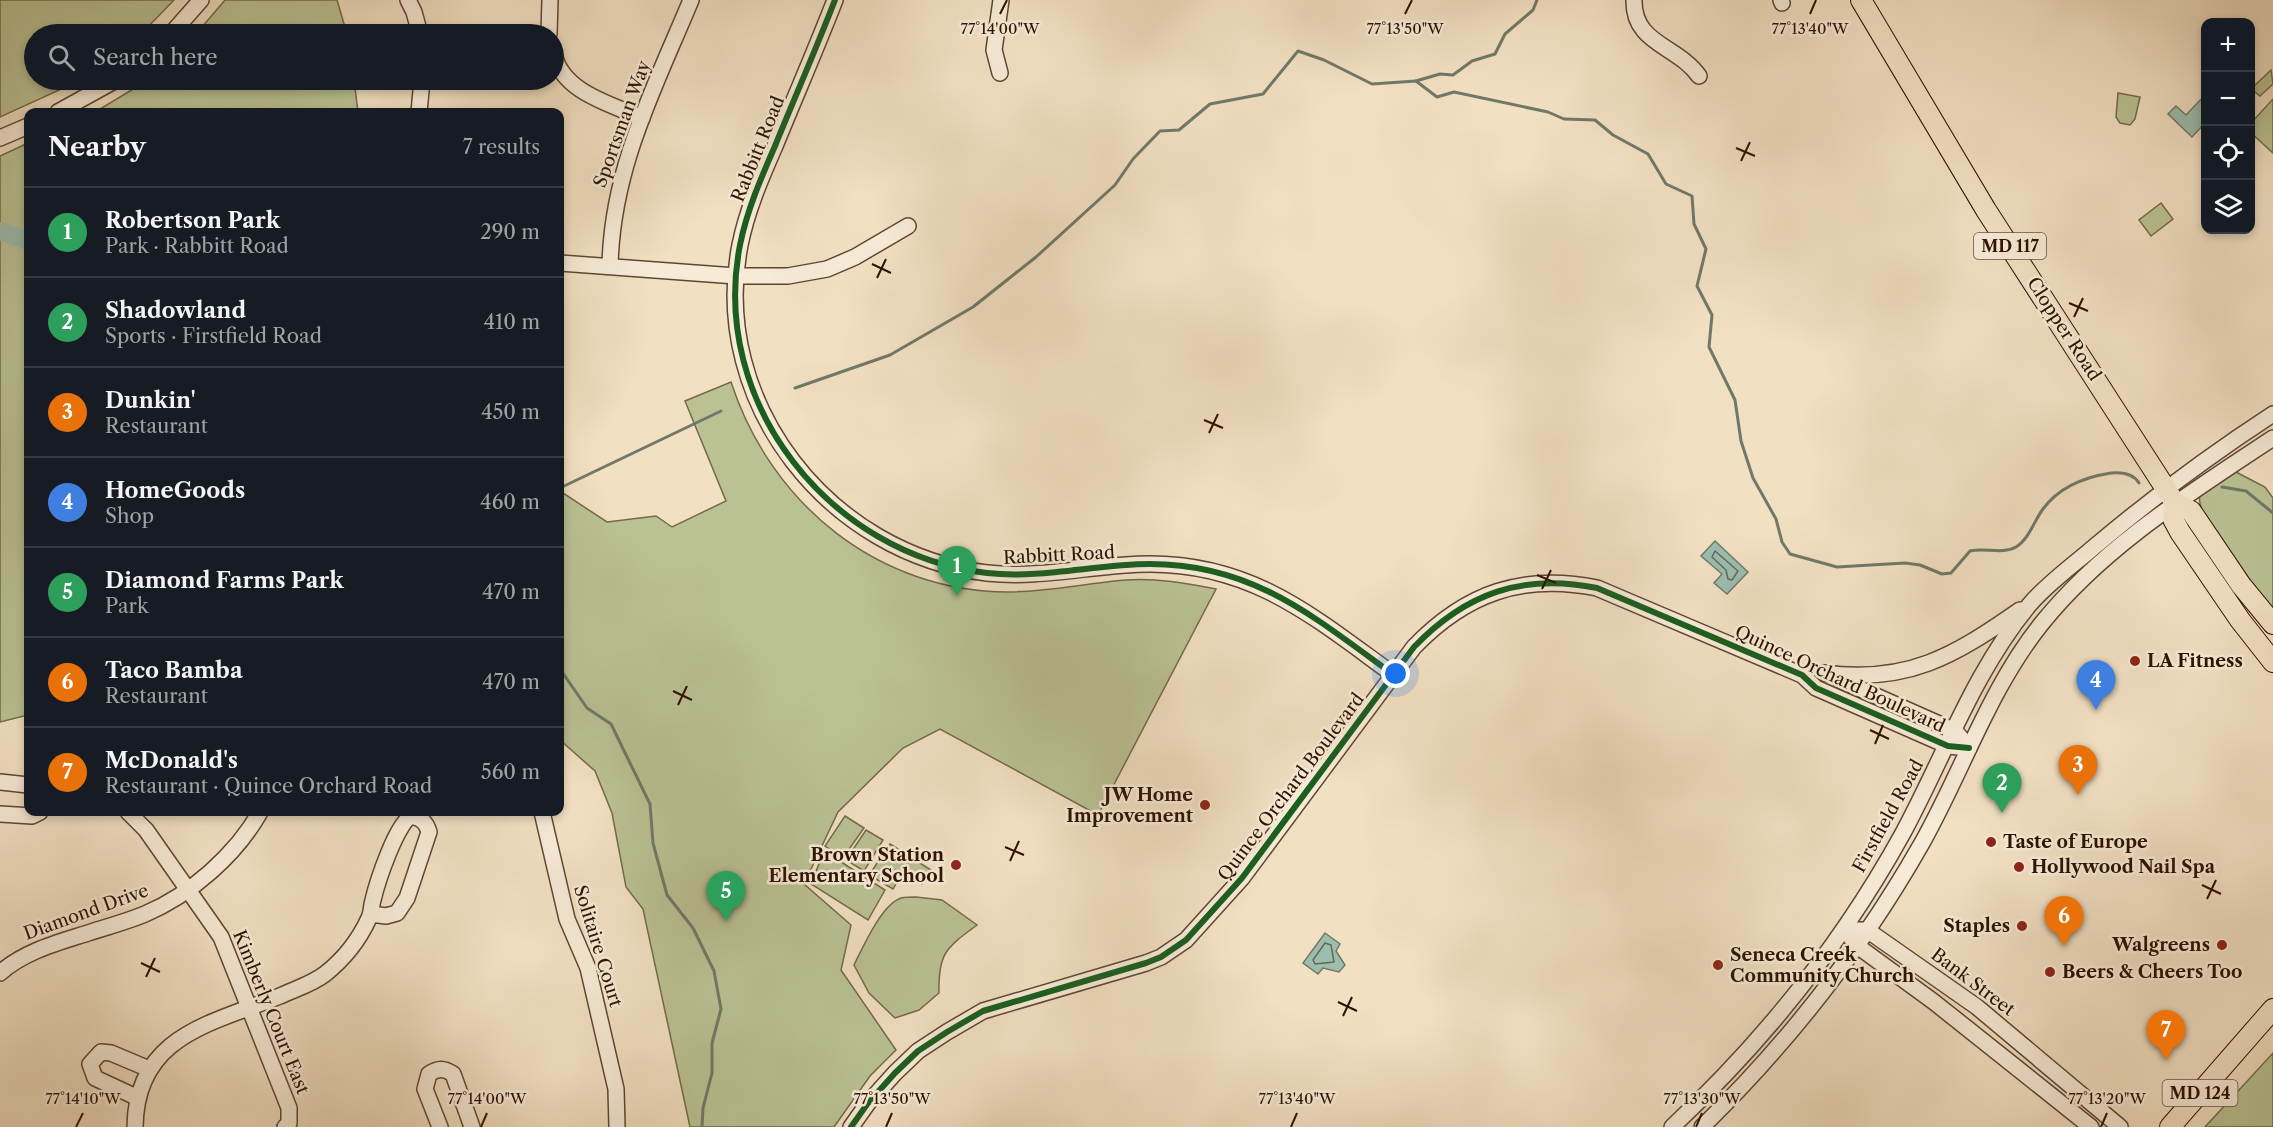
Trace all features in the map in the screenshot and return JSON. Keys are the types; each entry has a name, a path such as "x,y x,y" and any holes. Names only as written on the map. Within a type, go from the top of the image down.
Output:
{"main road":[{"name":"Clopper Road","path":"1861,0 1986,210 2170,495 2191,511 2241,585 2273,624"},
{"name":"Clopper Road","path":"2170,495 2173,519 2180,532 2272,659"},
{"name":"MD 124","path":"2170,1127 2273,1009"}],"street":[{"path":"180,24 201,0"},
{"path":"408,0 416,24"},
{"path":"549,24 550,0"},
{"name":"Sportsman Way","path":"610,266 610,233 617,191 642,118 691,0"},
{"name":"Rabbitt Road","path":"835,0 749,207 736,276 736,310 740,345 760,410 785,453 807,482 836,509 880,539 926,560 990,573 1035,574 1148,564 1181,565 1227,574 1269,590 1298,605 1394,675"},
{"path":"1000,73 994,50 1001,0"},
{"path":"1634,0 1639,27 1647,36 1690,64 1699,76"},
{"path":"564,76 576,86 642,118"},
{"path":"65,108 98,90"},
{"path":"418,108 421,90"},
{"path":"0,138 24,128"},
{"path":"564,262 736,276 788,276 827,269 855,257 908,226"},
{"name":"Firstfield Road","path":"1672,1127 1722,1080 1844,928 1886,862 1991,660 2030,603 2273,414"},
{"name":"Firstfield Road","path":"1702,1127 1794,1027 1867,930 1923,842 2008,672 2043,622 2170,495 2273,438"},
{"name":"Quince Orchard Boulevard","path":"851,1127 868,1103 918,1051 984,1011 1146,963 1161,957 1186,940 1242,878 1394,675 1429,632 1472,602 1522,585 1571,582 1608,592 1802,675 1816,688 1948,746 1969,748"},
{"path":"1824,673 1865,677 1913,669 1965,648 2030,603"},
{"name":"Quince Orchard Boulevard","path":"1802,675 1824,673 1955,731 1969,748"},
{"path":"0,782 24,785"},
{"path":"0,814 24,816"},
{"name":"Kimberly Court East","path":"132,816 147,830 221,937 251,1007 289,1108 292,1126"},
{"name":"Diamond Drive","path":"0,973 13,962 37,950 145,914 189,889 232,850 257,816"},
{"path":"135,1127 136,1097 148,1069 174,1042 204,1026 316,980 344,957 360,936 371,914 378,882 403,822 412,816 421,819 427,824 429,832 407,898 398,913 386,916 371,914"},
{"name":"Solitaire Court","path":"544,816 567,919 588,968 616,1089 617,1127"},
{"path":"1844,928 1867,930"},
{"path":"1844,928 1856,945 1934,1002 2091,1127"},
{"name":"Bank Street","path":"1867,930 1977,1007 2120,1127"},
{"path":"136,1097 95,1078 90,1064 101,1052 111,1053 148,1069"},
{"path":"440,1127 425,1089 429,1074 436,1069 447,1070 453,1074 472,1127"}],"green space":[{"path":"0,0 174,0 151,24 24,24 24,90 59,90 0,117"},
{"path":"225,0 337,0 344,24 205,24"},
{"path":"2271,70 2273,84 2260,96 2255,92 2255,85"},
{"path":"131,90 355,90 358,108 102,108"},
{"path":"2118,93 2140,97 2135,119 2130,125 2120,123 2116,117"},
{"path":"2273,99 2273,153 2255,137 2255,119"},
{"path":"24,145 24,716 0,722 0,156"},
{"path":"2161,203 2173,219 2151,236 2139,220"},
{"path":"731,382 749,426 773,466 802,502 835,532 873,557 915,576 960,588 1008,592 1137,580 1171,582 1216,589 1098,815 940,729 903,748 838,812 804,884 851,925 841,970 896,1050 870,1076 834,1127 690,1127 643,909 626,887 612,813 595,771 564,744 564,494 607,522 656,516 672,527 726,501 685,401"},
{"path":"2236,472 2265,487 2273,498 2273,608 2228,553 2206,519 2201,506 2200,496"},
{"path":"845,816 864,828 843,858 825,846"},
{"path":"866,830 883,840 864,871 846,860"},
{"path":"890,844 931,870 922,884 910,877 897,882 893,889 869,875"},
{"path":"824,851 885,890 868,920 811,884"},
{"path":"901,898 942,900 977,925 951,946 942,960 939,993 919,1010 895,1018 869,993 854,965 887,908"},
{"path":"2273,1053 2273,1127 2205,1127"}],"water":[{"path":"2201,99 2201,127 2192,137 2168,114 2176,106 2186,115"},
{"path":"1715,541 1748,572 1727,594 1714,583 1722,574 1701,556"},
{"path":"1325,933 1340,944 1336,951 1345,965 1339,972 1323,968 1318,974 1303,963"}],"waterway":[{"path":"1416,81 1440,74 1453,75 1472,61 1495,54 1505,34 1533,10 1537,0"},
{"path":"795,388 890,355 973,307 1036,257 1115,185 1133,159 1160,131 1179,130 1210,104 1263,94 1298,51 1324,60 1372,84 1416,81 1437,97 1454,92 1548,112 1564,119 1595,120 1613,135 1648,154 1666,184 1692,196 1694,224 1706,249 1697,286 1712,315 1709,347 1735,400 1741,441 1753,478 1776,519 1782,542 1790,554 1837,567 1905,563 1920,565 1942,574 1951,573 1970,551 2005,550 2021,544 2049,501 2073,484 2092,477 2115,473 2130,475 2139,483"},
{"path":"0,231 24,240"},
{"path":"564,486 721,411"},
{"path":"2222,487 2246,491 2273,513"},
{"path":"564,675 587,708 611,724 650,804 653,843 667,895 693,928 714,971 721,1009 712,1043 712,1073 703,1108 702,1127"}],"cycle path":[{"path":"835,0 755,194 740,245 735,304 743,360 763,413 793,462 832,503 878,536 930,560 987,573 1008,574 1049,573 1150,564 1187,566 1221,573 1252,584 1310,615 1394,675"},
{"path":"851,1127 868,1103 918,1051 983,1011 1146,963 1161,957 1186,940 1242,878 1414,647 1454,613 1497,592 1544,583 1597,588 1802,675 1816,688 1948,746 1969,748"}],"place":[{"name":"Robertson Park","path":"957,596"},
{"name":"LA Fitness","path":"2135,661"},
{"name":"HomeGoods","path":"2096,710"},
{"name":"Dunkin'","path":"2078,795"},
{"name":"JW Home Improvement","path":"1205,805"},
{"name":"Shadowland","path":"2002,813"},
{"name":"Taste of Europe","path":"1991,842"},
{"name":"Brown Station Elementary School","path":"956,865"},
{"name":"Hollywood Nail Spa","path":"2019,867"},
{"name":"Diamond Farms Park","path":"726,921"},
{"name":"Staples","path":"2022,926"},
{"name":"Walgreens","path":"2222,945"},
{"name":"Taco Bamba","path":"2064,946"},
{"name":"Seneca Creek Community Church","path":"1718,965"},
{"name":"Beers & Cheers Too","path":"2050,972"},
{"name":"McDonald's","path":"2166,1060"}]}
